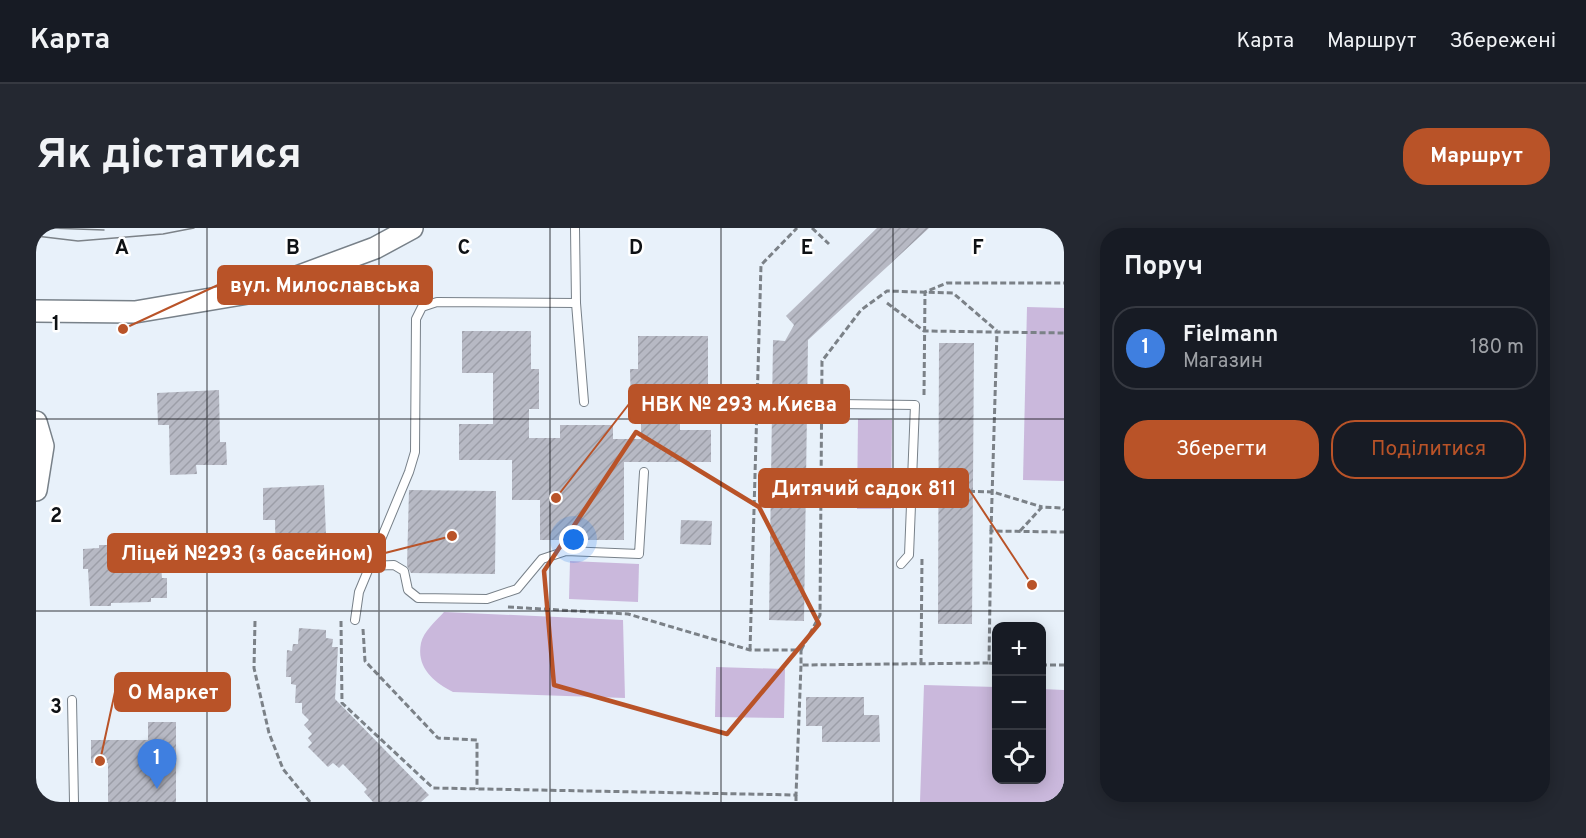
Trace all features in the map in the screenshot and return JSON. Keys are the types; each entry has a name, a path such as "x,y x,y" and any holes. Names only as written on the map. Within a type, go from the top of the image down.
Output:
{"street":[{"path":"36,312 135,312 259,291 375,248 411,228"},
{"path":"36,422 44,446 36,490"}],"lane":[{"path":"575,228 576,303 584,402"},
{"path":"356,620 359,592 409,472 415,452 416,319 422,307 438,302 576,303"},
{"path":"839,404 915,405 909,555 902,564"},
{"path":"369,566 394,566 404,571 408,590 418,598 487,599 517,589 542,559 566,551 639,554 644,472"},
{"path":"72,700 74,802"}],"path":[{"path":"750,650 761,265 797,228"},
{"path":"812,228 829,244"},
{"path":"925,292 947,283 1064,283"},
{"path":"796,802 801,650 820,615 822,361 861,310 887,291 953,293 997,331"},
{"path":"924,399 925,292"},
{"path":"887,303 924,331 1064,333"},
{"path":"989,663 997,331"},
{"path":"924,490 993,492 1042,507 1063,508"},
{"path":"1019,532 1042,507"},
{"path":"991,531 1064,532"},
{"path":"921,664 923,548"},
{"path":"487,599 503,606 628,614 750,650 801,650"},
{"path":"356,620 363,624 365,661 438,738 477,740 477,790"},
{"path":"255,621 254,668 269,733 283,769 310,802"},
{"path":"341,621 342,703 433,788 796,795"},
{"path":"801,665 992,663"},
{"path":"1046,665 1064,665"}],"highlighted area":[{"path":"636,432 759,507 819,624 727,734 554,685 544,571"}],"shaded area":[{"path":"1027,307 1064,308 1064,481 1023,480"},
{"path":"858,419 892,420 891,509 857,509"},
{"path":"570,561 639,564 638,602 569,599"},
{"path":"444,612 623,620 625,698 453,692 439,684 428,673 421,660 420,652 424,635"},
{"path":"716,667 785,669 784,718 715,717"},
{"path":"924,685 992,687 992,784 1046,784 1046,689 1064,690 1064,802 920,802"}],"building":[{"path":"877,228 929,228 808,340 804,621 769,620 773,340 785,341 794,325 786,316"},
{"path":"462,331 531,331 531,369 539,369 539,409 529,409 529,438 560,438 560,425 613,425 613,439 641,439 641,410 631,409 630,369 638,369 638,336 708,336 708,390 680,390 680,430 711,430 711,462 624,462 624,540 540,540 540,500 512,500 512,460 459,460 459,424 493,424 493,373 462,373"},
{"path":"939,343 974,343 972,624 938,624"},
{"path":"219,390 220,442 226,442 227,465 196,465 197,474 170,475 169,425 158,425 157,393"},
{"path":"324,485 326,536 332,536 332,559 302,560 302,569 276,570 275,520 263,520 263,488"},
{"path":"409,490 496,491 495,574 411,573 407,566"},
{"path":"681,520 712,521 711,545 680,544"},
{"path":"139,541 159,541 162,578 167,578 167,598 151,598 151,602 90,606 88,569 83,569 83,549 99,548 99,545 139,545"},
{"path":"299,628 326,630 326,638 333,639 332,647 338,647 335,699 429,795 421,802 373,802 364,792 367,789 343,764 339,768 333,763 328,767 308,747 312,743 308,738 312,734 304,725 309,720 302,713 302,703 295,703 296,685 291,684 291,677 286,677 287,650 292,651 293,644 298,644"},
{"path":"806,697 864,697 864,715 879,715 880,742 822,742 822,726 806,726"},
{"path":"148,722 176,722 176,802 108,802 108,763 91,763 91,740 148,740"}],"tram line":[{"path":"50,228 104,230"},
{"path":"36,236 78,241 163,234 194,228"}],"place":[{"name":"вул. Милославська","path":"123,329"},
{"name":"НВК № 293 м.Києва","path":"556,498"},
{"name":"Ліцей №293 (з басейном)","path":"452,536"},
{"name":"Дитячий садок 811","path":"1032,585"},
{"name":"О Маркет","path":"100,761"},
{"name":"Fielmann","path":"157,789"}]}
